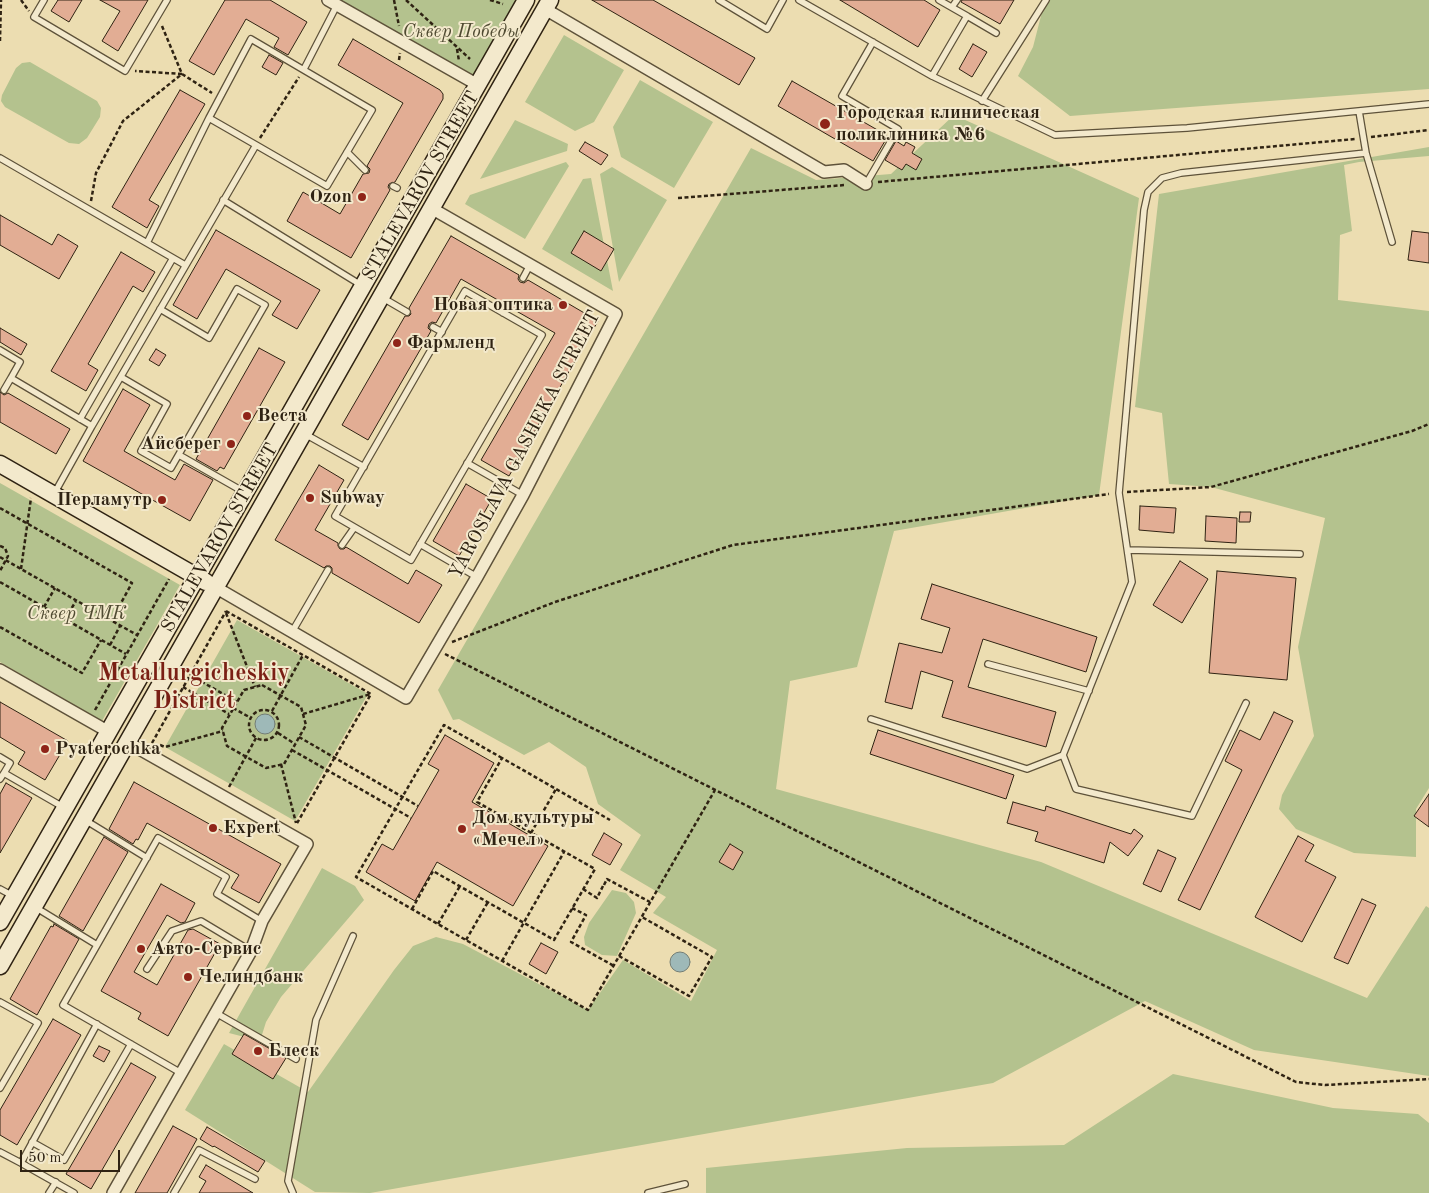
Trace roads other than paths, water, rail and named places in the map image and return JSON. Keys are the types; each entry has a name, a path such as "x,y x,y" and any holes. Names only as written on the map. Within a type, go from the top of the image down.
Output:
{"main road":[{"name":"STALEVAROV STREET","path":"0,922 7,893 65,808 526,0"},
{"path":"530,0 548,4"},
{"name":"STALEVAROV STREET","path":"0,966 214,587 548,4"},
{"path":"0,464 214,587"},
{"path":"109,732 127,742"}],"street":[{"path":"332,3 478,85"},
{"path":"548,4 824,172 844,170 866,184"},
{"name":"YAROSLAVA GASHEKA STREET","path":"292,632 406,698 523,494 616,314 431,208"},
{"path":"214,587 292,632"},
{"path":"0,670 109,732"},
{"path":"113,1193 251,951 262,921 307,844 226,792 149,748 127,742"}],"lane":[{"path":"44,0 34,17 125,70 167,0"},
{"path":"719,0 767,29 784,0"},
{"path":"799,0 932,76 1055,134 1187,128 1429,104"},
{"path":"939,0 996,33"},
{"path":"952,8 957,0"},
{"path":"982,101 1046,0"},
{"path":"304,69 332,3"},
{"path":"932,76 967,16"},
{"path":"147,243 208,118 251,39 372,110 327,186 208,118"},
{"path":"866,184 898,129 842,96 874,42"},
{"path":"1359,111 1366,153 1392,242"},
{"path":"54,495 120,377 256,145"},
{"path":"347,152 365,170"},
{"path":"1246,703 1192,816 1076,789 1063,755 1132,582 1119,493 1144,210 1148,192 1162,178 1181,173 1366,153"},
{"path":"0,158 186,265"},
{"path":"223,200 363,286"},
{"path":"80,419 173,258"},
{"path":"523,278 530,265"},
{"path":"120,377 168,404 141,451 171,468 265,305 237,289 209,338 160,309"},
{"path":"465,291 542,335 411,560 335,516 442,332 465,291"},
{"path":"381,296 407,312"},
{"path":"503,313 508,306"},
{"path":"433,327 442,332"},
{"path":"0,350 20,362 4,390"},
{"path":"10,378 92,426"},
{"path":"303,432 364,467"},
{"path":"179,455 246,493"},
{"path":"467,463 523,494"},
{"path":"342,545 354,528"},
{"path":"420,544 476,577"},
{"path":"1128,550 1300,554"},
{"path":"292,632 328,570"},
{"path":"988,664 1089,691"},
{"path":"871,719 1027,769 1063,755"},
{"path":"0,757 10,763 0,779"},
{"path":"4,773 65,808"},
{"path":"83,819 147,858"},
{"path":"181,1073 63,1005 158,838 226,877 217,894 262,921"},
{"path":"34,906 97,945"},
{"path":"147,969 172,931 201,921 251,951"},
{"path":"293,1193 288,1180 316,1020 353,936"},
{"path":"0,1002 38,1023 0,1088"},
{"path":"216,1013 296,1059"},
{"path":"21,1164 97,1024"},
{"path":"32,1142 64,1160 131,1044"},
{"path":"174,1193 199,1150 255,1178"},
{"path":"0,1152 74,1193"},
{"path":"49,1193 56,1182"},
{"path":"648,1193 686,1184"}],"water":[{"path":"261,714 269,714 275,720 275,728 269,734 261,734 255,728 255,720"},
{"path":"676,952 684,952 690,958 690,966 684,972 676,972 670,966 670,958"}],"place":[{"name":"Городская клиническая поликлиника №6","path":"825,124"},
{"name":"Ozon","path":"362,197"},
{"name":"Новая оптика","path":"563,305"},
{"name":"Фармленд","path":"397,343"},
{"name":"Веста","path":"247,416"},
{"name":"Айсберег","path":"231,444"},
{"name":"Subway","path":"310,498"},
{"name":"Перламутр","path":"162,500"},
{"name":"Pyaterochka","path":"45,749"},
{"name":"Expert","path":"213,828"},
{"name":"Дом культуры «Мечел»","path":"462,829"},
{"name":"Авто-Сервис","path":"141,949"},
{"name":"Челиндбанк","path":"188,977"},
{"name":"Блеск","path":"258,1051"}],"district":[{"name":"Metallurgicheskiy District","path":"194,688"}],"park label":[{"name":"Сквер Победы","path":"461,32"},
{"name":"Сквер ЧМК","path":"76,614"}]}
